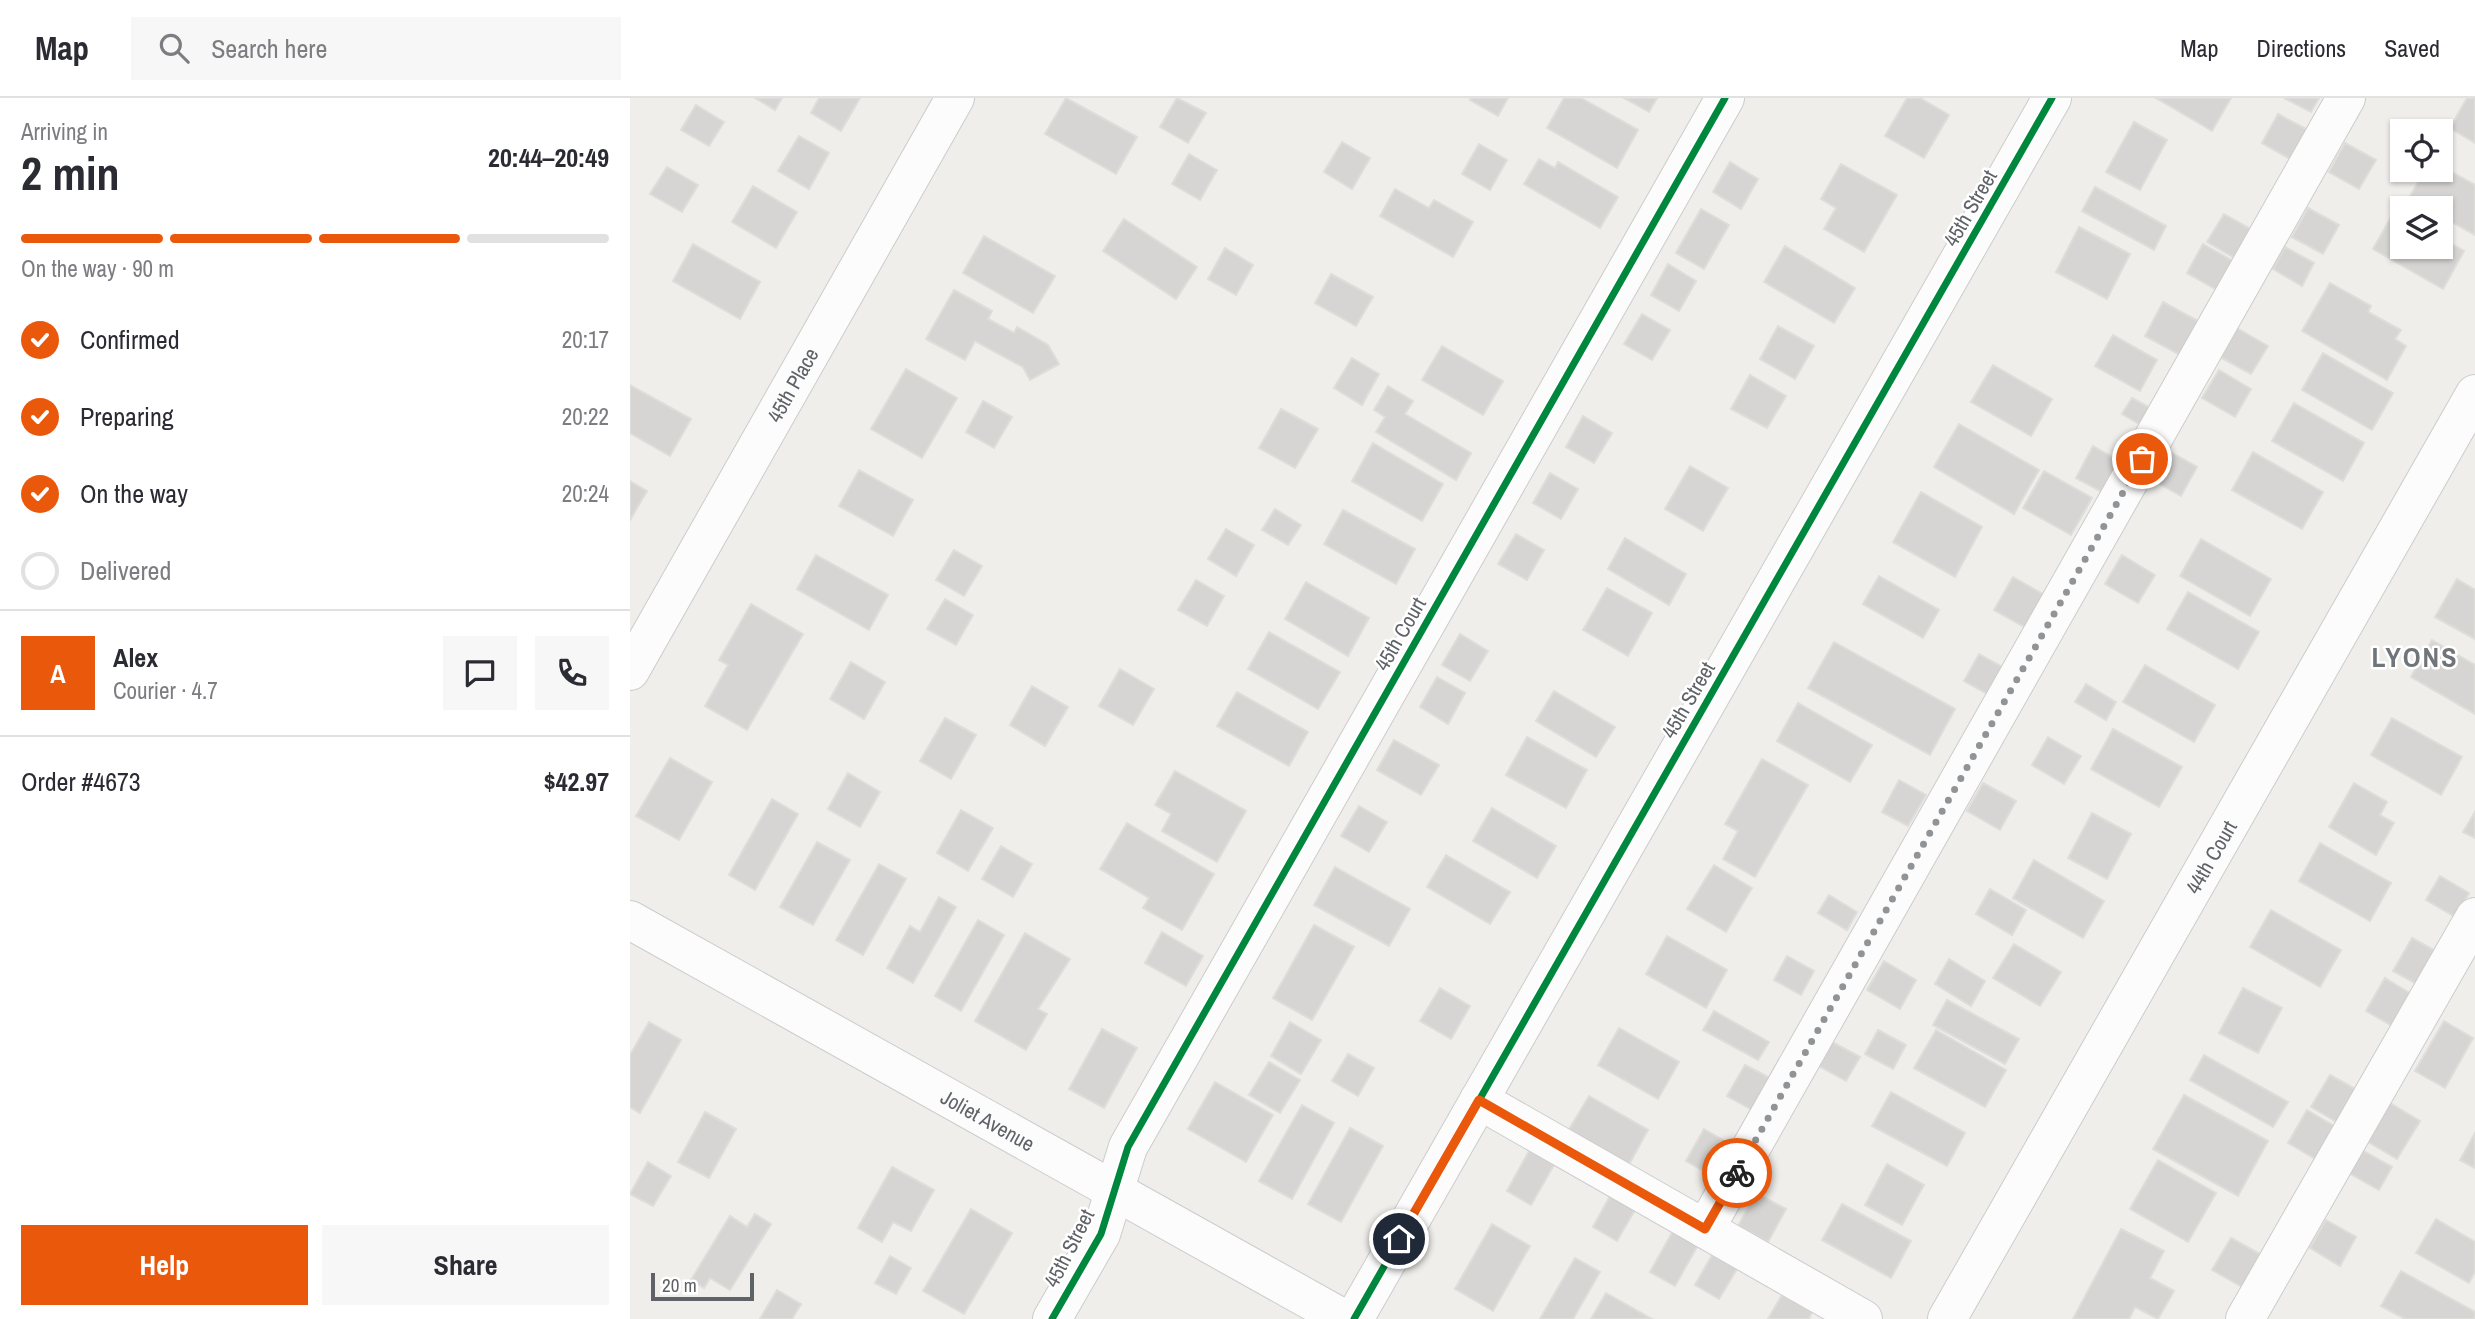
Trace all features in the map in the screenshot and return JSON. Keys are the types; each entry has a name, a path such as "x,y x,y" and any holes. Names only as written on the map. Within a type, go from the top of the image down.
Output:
{"street":[{"name":"45th Place","path":"630,671 955,98"},
{"name":"45th Court","path":"1114,1191 1128,1147 1725,98"},
{"name":"45th Street","path":"1354,1319 2052,98"},
{"path":"1705,1229 2346,98"},
{"name":"44th Court","path":"1947,1319 2475,394"},
{"path":"2245,1319 2475,917"},
{"name":"Joliet Avenue","path":"630,920 1344,1319"},
{"path":"1479,1100 1863,1319"},
{"name":"45th Street","path":"1052,1319 1101,1234 1114,1191"}],"building":[{"path":"755,98 782,98 775,110"},
{"path":"819,98 860,98 841,131 811,113"},
{"path":"1066,98 1137,137 1116,174 1045,134"},
{"path":"1177,98 1206,113 1188,143 1160,127"},
{"path":"1508,98 1498,116 1470,100"},
{"path":"1564,98 1581,98 1638,130 1617,168 1547,128"},
{"path":"1624,98 1657,98 1649,112"},
{"path":"1907,98 1920,98 1949,115 1924,158 1885,136"},
{"path":"2156,98 2231,98 2212,131"},
{"path":"2284,98 2319,98 2311,112"},
{"path":"2467,98 2475,98 2475,143 2453,130 2453,123"},
{"path":"696,105 724,122 709,146 681,130"},
{"path":"2278,114 2308,130 2292,160 2262,143"},
{"path":"2134,122 2167,140 2140,190 2106,172"},
{"path":"799,136 829,153 809,189 778,171"},
{"path":"1342,142 1370,158 1352,189 1324,172"},
{"path":"2345,143 2376,160 2359,189 2329,172"},
{"path":"1479,144 1507,160 1490,190 1462,174"},
{"path":"1189,154 1217,170 1200,200 1172,184"},
{"path":"1539,159 1555,168 1558,162 1618,197 1600,228 1524,184"},
{"path":"1730,162 1758,179 1741,209 1713,192"},
{"path":"1841,164 1897,195 1864,252 1824,229 1836,208 1821,199"},
{"path":"667,167 698,185 682,212 650,194"},
{"path":"2453,173 2475,185 2475,235 2453,223 2453,196 2410,196 2418,182 2453,182"},
{"path":"753,186 797,212 776,248 732,222"},
{"path":"2095,187 2166,226 2154,250 2082,211"},
{"path":"1395,189 1429,208 1434,200 1473,222 1453,257 1380,216"},
{"path":"2308,208 2339,225 2323,254 2292,237"},
{"path":"1701,209 1729,225 1704,269 1676,253"},
{"path":"2224,214 2254,231 2238,260 2207,242"},
{"path":"1124,219 1197,267 1176,299 1103,251"},
{"path":"2390,219 2390,259 2373,249"},
{"path":"2079,227 2130,254 2107,299 2056,272"},
{"path":"984,236 1055,276 1033,313 963,273"},
{"path":"693,244 760,282 740,319 673,281"},
{"path":"2203,244 2233,261 2217,290 2187,273"},
{"path":"2453,245 2464,251 2443,289 2390,259 2453,259"},
{"path":"1785,246 1855,288 1834,323 1764,282"},
{"path":"2285,247 2314,263 2302,286 2273,269"},
{"path":"1225,248 1253,265 1236,295 1208,279"},
{"path":"1668,264 1696,281 1679,311 1651,295"},
{"path":"1331,274 1373,297 1356,326 1315,303"},
{"path":"2330,283 2371,306 2368,312 2401,330 2395,339 2406,346 2387,380 2302,331"},
{"path":"954,290 992,311 988,319 1014,333 1017,327 1048,345 1059,364 1030,380 1023,367 975,341 965,360 926,339"},
{"path":"2163,302 2198,321 2180,355 2145,336"},
{"path":"1642,314 1670,330 1652,360 1624,344"},
{"path":"1778,326 1814,346 1795,379 1760,359"},
{"path":"2235,327 2268,346 2251,374 2218,356"},
{"path":"2113,335 2157,360 2140,391 2095,366"},
{"path":"1442,346 1503,381 1483,415 1422,380"},
{"path":"2323,353 2393,393 2372,430 2302,390"},
{"path":"1352,358 1379,374 1362,405 1334,388"},
{"path":"1993,365 2052,399 2031,436 1971,402"},
{"path":"906,369 957,398 922,458 871,429"},
{"path":"2219,370 2251,389 2235,417 2202,398"},
{"path":"1750,375 1786,396 1767,428 1731,409"},
{"path":"630,385 691,419 670,456 630,433"},
{"path":"1388,386 1413,401 1405,414 1471,453 1456,480 1376,432 1385,417 1374,410"},
{"path":"2132,398 2154,410 2144,427 2122,414"},
{"path":"983,401 1012,417 994,448 966,432"},
{"path":"2294,403 2364,443 2343,481 2272,441"},
{"path":"1281,409 1318,429 1295,468 1259,448"},
{"path":"1583,416 1612,433 1594,463 1566,447"},
{"path":"1959,424 2039,470 2014,514 1934,467"},
{"path":"1373,443 1443,484 1422,521 1352,481"},
{"path":"2093,446 2119,461 2102,492 2076,478"},
{"path":"2167,450 2197,467 2181,496 2151,479"},
{"path":"2253,452 2323,492 2302,529 2232,490"},
{"path":"1690,466 1728,488 1703,531 1665,509"},
{"path":"859,470 913,500 893,536 839,506"},
{"path":"2044,471 2092,498 2071,535 2023,508"},
{"path":"1550,473 1578,489 1561,519 1533,503"},
{"path":"630,481 647,491 630,520"},
{"path":"1921,492 1982,527 1955,577 1893,542"},
{"path":"1275,509 1301,525 1288,545 1262,530"},
{"path":"1343,510 1415,549 1396,584 1324,544"},
{"path":"1226,529 1254,545 1236,576 1208,559"},
{"path":"1516,534 1544,550 1527,580 1498,564"},
{"path":"1625,538 1686,574 1669,605 1608,569"},
{"path":"2201,539 2271,579 2250,616 2180,576"},
{"path":"954,550 982,566 964,596 936,580"},
{"path":"816,555 888,595 869,630 797,589"},
{"path":"2122,555 2155,575 2138,603 2105,584"},
{"path":"1879,576 1939,610 1923,638 1863,604"},
{"path":"2013,577 2046,596 2028,629 1994,610"},
{"path":"2457,579 2475,590 2475,639 2435,617"},
{"path":"1196,580 1224,596 1207,626 1178,610"},
{"path":"1306,582 1369,618 1348,656 1285,619"},
{"path":"1607,588 1652,613 1628,656 1583,630"},
{"path":"2188,592 2259,632 2238,669 2167,629"},
{"path":"945,599 973,615 956,645 927,629"},
{"path":"751,604 803,634 747,730 705,706 728,665 719,660"},
{"path":"1269,632 1340,672 1318,709 1248,669"},
{"path":"1460,634 1488,651 1470,681 1442,665"},
{"path":"2432,640 2475,665 2475,714 2411,677"},
{"path":"1834,642 1955,709 1930,755 1808,688"},
{"path":"1979,654 2006,669 1991,696 1964,681"},
{"path":"851,662 885,682 864,719 830,699"},
{"path":"2145,665 2215,705 2194,742 2123,702"},
{"path":"1120,669 1154,689 1133,725 1099,706"},
{"path":"1437,677 1465,693 1448,724 1420,707"},
{"path":"2086,684 2116,702 2106,720 2075,702"},
{"path":"1032,686 1068,707 1045,746 1010,725"},
{"path":"1554,691 1615,727 1596,757 1536,721"},
{"path":"1237,692 1308,732 1289,766 1217,726"},
{"path":"1798,703 1872,745 1850,782 1777,741"},
{"path":"945,718 976,735 951,779 920,761"},
{"path":"2392,718 2462,757 2441,795 2371,755"},
{"path":"2113,729 2182,767 2159,807 2091,769"},
{"path":"1527,737 1587,770 1566,808 1506,775"},
{"path":"2048,737 2081,756 2064,784 2032,765"},
{"path":"1394,740 1439,765 1421,795 1377,770"},
{"path":"670,758 712,782 679,840 636,816"},
{"path":"1762,759 1808,785 1755,877 1723,859 1738,831 1725,824"},
{"path":"1175,771 1246,811 1217,862 1162,831 1171,814 1155,805"},
{"path":"848,773 880,792 860,827 828,809"},
{"path":"1899,780 1926,795 1908,826 1882,812"},
{"path":"1983,783 2016,801 2000,830 1967,811"},
{"path":"2354,783 2387,802 2380,815 2394,823 2376,855 2329,827"},
{"path":"772,799 798,814 755,890 729,875"},
{"path":"1359,806 1387,822 1369,852 1341,836"},
{"path":"1492,808 1556,846 1537,878 1473,841"},
{"path":"961,810 993,828 968,871 937,853"},
{"path":"2475,812 2475,838 2463,832"},
{"path":"2092,813 2131,834 2107,879 2068,858"},
{"path":"1127,823 1214,874 1182,930 1143,908 1149,898 1100,869"},
{"path":"817,842 850,860 813,925 780,907"},
{"path":"2320,843 2391,883 2370,921 2299,881"},
{"path":"1001,846 1032,864 1013,897 982,879"},
{"path":"1446,855 1510,892 1490,924 1427,887"},
{"path":"2034,860 2104,901 2083,938 2013,898"},
{"path":"879,864 906,879 863,955 836,940"},
{"path":"1714,865 1752,888 1726,932 1687,909"},
{"path":"1335,867 1410,909 1389,946 1314,905"},
{"path":"2440,876 2469,893 2455,917 2426,900"},
{"path":"1990,889 2026,910 2012,935 1976,914"},
{"path":"1829,895 1857,912 1847,930 1818,913"},
{"path":"939,897 956,907 913,983 887,968 910,926 920,932"},
{"path":"2271,910 2341,950 2320,987 2250,947"},
{"path":"978,920 1004,935 961,1011 935,996"},
{"path":"1314,925 1354,947 1312,1020 1273,998"},
{"path":"1162,932 1203,956 1186,986 1145,963"},
{"path":"1025,933 1070,959 1038,1009 1047,1014 1026,1050 975,1021"},
{"path":"1667,936 1727,970 1706,1008 1646,974"},
{"path":"2412,938 2441,954 2422,987 2393,971"},
{"path":"2014,944 2061,972 2040,1006 1993,978"},
{"path":"1787,956 1814,971 1801,995 1774,980"},
{"path":"1949,959 1985,981 1971,1006 1935,984"},
{"path":"1884,961 1916,980 1900,1009 1867,990"},
{"path":"2385,978 2413,995 2394,1027 2366,1011"},
{"path":"1440,988 1470,1006 1451,1039 1420,1021"},
{"path":"2243,988 2282,1008 2258,1053 2219,1033"},
{"path":"1947,1000 2019,1039 2005,1064 1933,1025"},
{"path":"1714,1011 1769,1042 1758,1060 1703,1030"},
{"path":"2444,1021 2473,1038 2445,1088 2415,1071"},
{"path":"649,1022 681,1040 640,1113 630,1107 630,1055"},
{"path":"1290,1022 1321,1040 1301,1074 1271,1056"},
{"path":"1619,1028 1679,1062 1658,1099 1598,1065"},
{"path":"1102,1029 1137,1048 1104,1108 1069,1089"},
{"path":"1878,1030 1906,1045 1893,1069 1865,1054"},
{"path":"1936,1030 2006,1070 1985,1107 1914,1068"},
{"path":"1832,1042 1860,1057 1846,1081 1819,1066"},
{"path":"1348,1054 1374,1068 1358,1096 1332,1081"},
{"path":"2204,1055 2288,1102 2273,1127 2190,1080"},
{"path":"1269,1062 1300,1080 1280,1113 1249,1095"},
{"path":"1745,1065 1772,1079 1754,1111 1727,1096"},
{"path":"2330,1075 2359,1091 2340,1124 2311,1107"},
{"path":"1215,1082 1273,1115 1246,1162 1188,1129"},
{"path":"1891,1092 1965,1133 1947,1166 1872,1126"},
{"path":"2184,1095 2268,1141 2238,1196 2153,1149"},
{"path":"1589,1096 1648,1130 1627,1168 1567,1133"},
{"path":"2390,1103 2420,1121 2397,1159 2368,1142"},
{"path":"1302,1105 1334,1123 1292,1199 1259,1181"},
{"path":"2307,1110 2336,1127 2317,1160 2288,1143"},
{"path":"705,1112 736,1129 709,1178 678,1162"},
{"path":"1350,1128 1383,1146 1341,1222 1308,1204"},
{"path":"1704,1129 1730,1144 1712,1176 1686,1161"},
{"path":"2475,1133 2475,1168 2460,1160"},
{"path":"2362,1150 2392,1167 2379,1190 2349,1173"},
{"path":"1529,1151 1554,1165 1531,1205 1507,1191"},
{"path":"2158,1160 2216,1193 2188,1242 2130,1209"},
{"path":"648,1162 671,1176 653,1206 630,1194"},
{"path":"1887,1164 1924,1185 1902,1225 1865,1205"},
{"path":"892,1167 934,1190 911,1231 893,1222 882,1242 858,1228"},
{"path":"1756,1193 1786,1209 1768,1242 1738,1226"},
{"path":"1610,1196 1635,1210 1617,1241 1593,1227"},
{"path":"1842,1204 1911,1241 1891,1278 1822,1240"},
{"path":"971,1209 1012,1233 964,1314 923,1291"},
{"path":"755,1214 771,1224 730,1290 710,1278 704,1288 691,1280 730,1216 747,1227"},
{"path":"2436,1219 2475,1242 2475,1272 2469,1283 2416,1253"},
{"path":"2326,1220 2356,1237 2340,1266 2310,1248"},
{"path":"1492,1224 1530,1246 1493,1311 1455,1289"},
{"path":"2121,1229 2164,1251 2150,1278 2174,1291 2158,1319 2135,1307 2129,1319 2073,1319"},
{"path":"1673,1231 1698,1245 1675,1286 1650,1272"},
{"path":"2231,1238 2260,1254 2242,1287 2212,1270"},
{"path":"1712,1255 1737,1269 1719,1299 1695,1285"},
{"path":"890,1256 911,1268 896,1294 875,1283"},
{"path":"1575,1258 1600,1272 1573,1319 1540,1319"},
{"path":"2401,1271 2475,1312 2474,1319 2405,1319 2381,1306"},
{"path":"777,1290 801,1304 792,1319 760,1319"},
{"path":"1606,1293 1652,1319 1591,1319"},
{"path":"1782,1295 1812,1312 1809,1319 1768,1319"}],"cycle path":[{"path":"1052,1319 1101,1234 1128,1147 1725,98"},
{"path":"1354,1319 2052,98"}],"way so far":[{"path":"1737,1173 2142,459"}],"district":[{"name":"LYONS","path":"2415,657"}],"route":[{"path":"1399,1239 1479,1100 1705,1229 1737,1173"}]}
